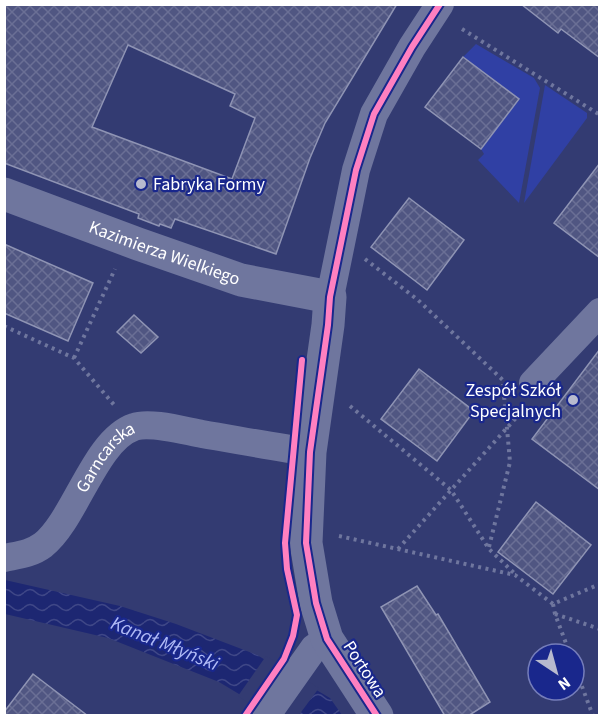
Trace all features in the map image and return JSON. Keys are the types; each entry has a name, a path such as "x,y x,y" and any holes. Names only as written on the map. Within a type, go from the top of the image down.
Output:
{"street":[{"path":"330,297 356,170 374,114 412,47 440,4"},
{"name":"Kazimierza Wielkiego","path":"4,194 241,280 330,297"},
{"name":"Portowa","path":"330,297 310,452 306,543 316,603 327,639 377,716"},
{"path":"531,393 600,312"},
{"name":"Garncarska","path":"4,558 27,554 44,544 56,530 105,451 119,436 134,427 147,426 180,430 310,452"},
{"path":"266,716 314,648 327,639"}],"path":[{"path":"462,29 600,116"},
{"path":"362,256 418,300 502,380 531,393 506,429 398,549"},
{"path":"74,358 115,269"},
{"path":"4,326 74,358 107,396"},
{"path":"489,549 510,462 502,380"},
{"path":"350,406 451,490 489,549 515,575 553,604 566,642"},
{"path":"339,536 515,575"},
{"path":"553,604 600,584"},
{"path":"555,614 600,628"},
{"path":"586,697 593,716"}],"shaded area":[{"path":"476,44 534,78 540,88 519,203 478,160 484,154 481,149 518,99 463,57"},
{"path":"545,85 587,113 587,118 524,203"}],"water":[{"name":"Kanał Młyński","path":"5,580 120,606 176,624 257,655 330,698 342,715 274,715 219,682 108,638 5,614"}],"pier":[{"path":"266,656 319,688 299,715 268,716 238,696"}],"building":[{"path":"4,4 397,4 325,123 276,254 175,219 171,228 160,224 159,226 138,218 139,214 4,163","holes":["128,45 235,94 230,106 255,118 232,179 92,127"]},
{"path":"521,4 600,4 600,58 561,29 558,33"},
{"path":"463,57 519,99 481,149 425,107"},
{"path":"600,163 600,258 554,223"},
{"path":"409,198 464,240 427,290 371,247"},
{"path":"4,244 93,283 68,341 4,313"},
{"path":"134,315 158,337 141,353 117,332"},
{"name":"Zespół Szkół Specjalnych","path":"600,349 600,490 532,439"},
{"path":"419,369 474,411 437,461 381,419"},
{"path":"536,502 591,545 553,594 498,552"},
{"path":"417,586 436,615 438,614 490,702 468,716 445,716 381,607"},
{"path":"33,674 88,716 4,716 4,712"}],"cycle path":[{"path":"377,716 327,639 316,603 306,543 310,452 330,297 356,170 374,114 412,47 440,4"},
{"path":"245,716 284,659 293,636 297,615 287,569 285,543 302,360"}],"place":[{"name":"Fabryka Formy","path":"141,184"},
{"name":"Zespół Szkół Specjalnych","path":"573,400"}]}
